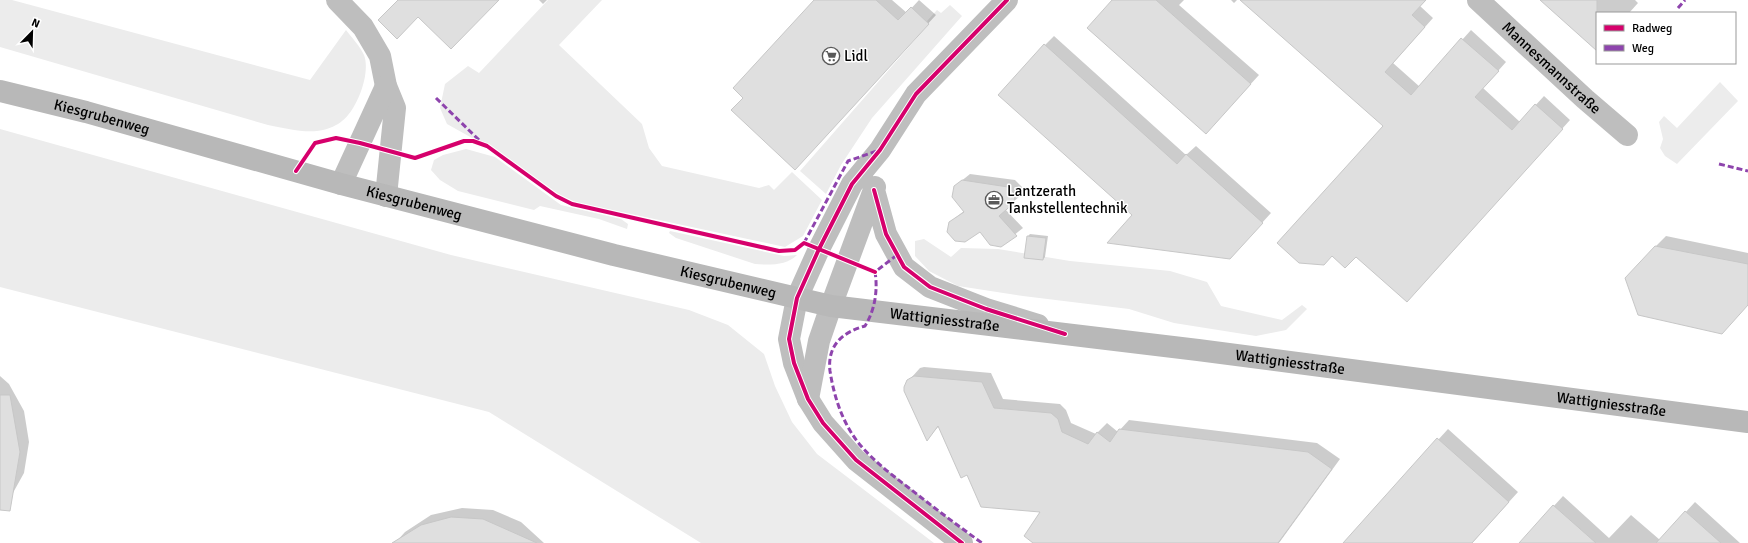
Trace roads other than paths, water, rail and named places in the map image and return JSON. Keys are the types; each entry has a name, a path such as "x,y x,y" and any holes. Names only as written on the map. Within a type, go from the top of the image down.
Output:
{"main road":[{"name":"Kiesgrubenweg","path":"0,91 86,112 341,184 614,255 832,306"},
{"name":"Wattigniesstraße","path":"832,306 1065,334 1748,422"}],"street":[{"path":"337,0 363,27 380,56 386,86 395,108 386,196"},
{"path":"962,543 856,460 823,423 808,398 794,363 789,339 797,298 819,249 852,184 880,150 916,94 1007,0"},
{"name":"Mannesmannstraße","path":"1478,0 1584,99 1627,135"},
{"path":"341,184 386,86"},
{"path":"808,398 819,340 874,190 880,150"},
{"path":"874,190 886,234 904,267 930,287 986,309 1065,334"}],"place":[{"name":"Lidl","path":"831,56"},
{"name":"Lantzerath Tankstellentechnik","path":"994,200"}]}
